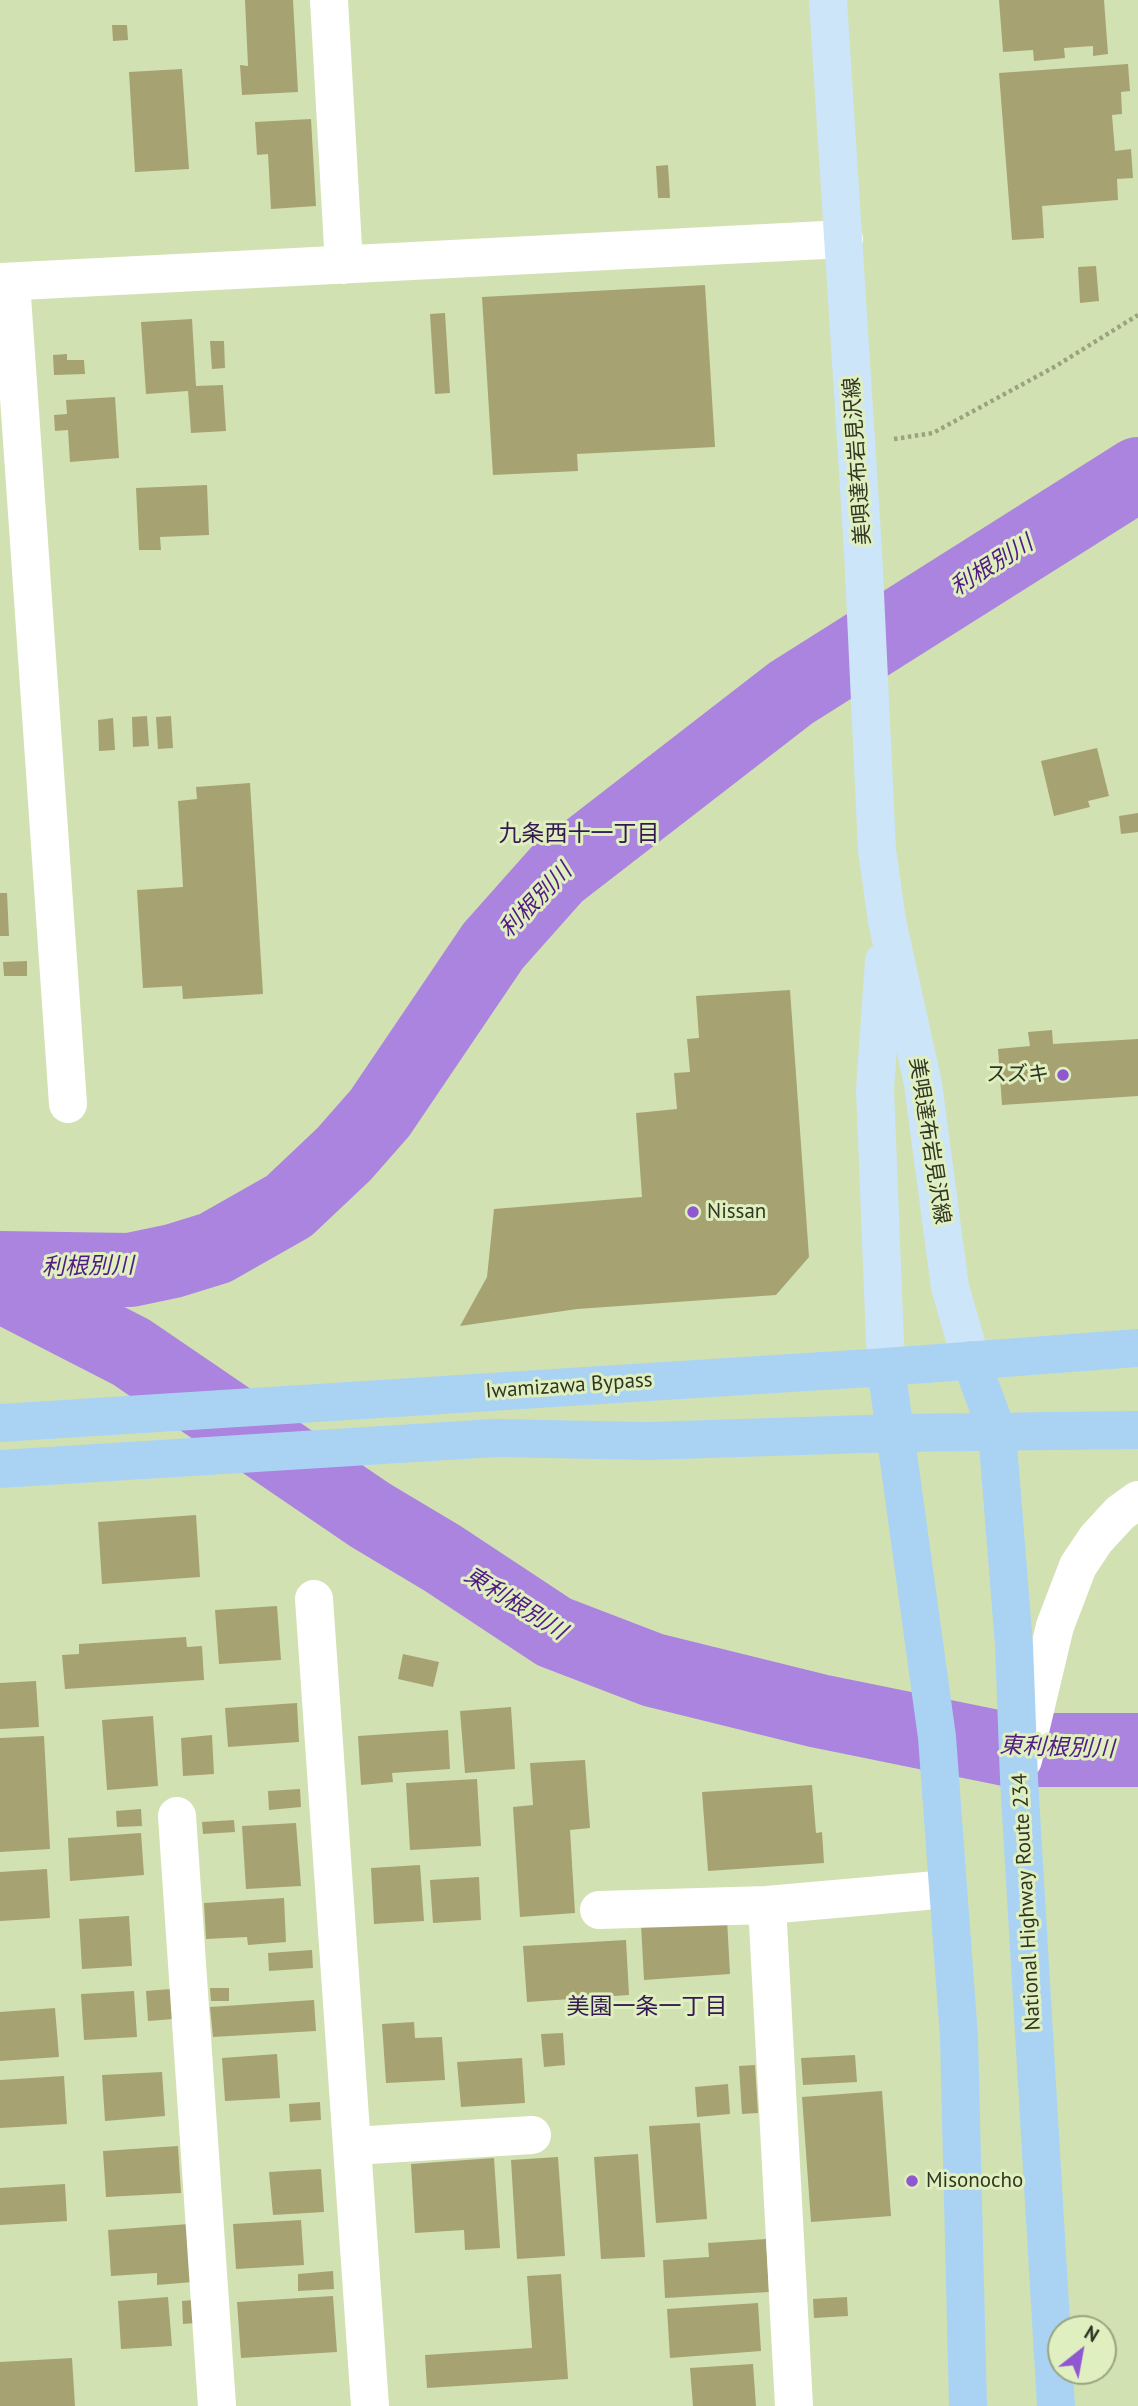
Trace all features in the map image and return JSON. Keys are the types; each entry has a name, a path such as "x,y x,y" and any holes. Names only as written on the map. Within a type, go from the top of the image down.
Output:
{"highway":[{"name":"Iwamizawa Bypass","path":"0,1423 886,1367 1138,1348"},
{"name":"National Highway Route 234","path":"971,1360 997,1432 1014,1645 1021,1825 1056,2406"},
{"path":"886,1367 937,1737 959,2036 968,2406"},
{"path":"0,1469 495,1438 648,1441 896,1433 1138,1430"}],"main road":[{"name":"美唄達布岩見沢線","path":"828,0 863,551 877,850 887,921 923,1084 950,1287 971,1360"},
{"name":"美唄達布岩見沢線","path":"886,1367 875,1089 887,921"}],"street":[{"path":"329,0 344,265"},
{"path":"68,1104 5,282 844,239"},
{"path":"1019,1779 1055,1626 1069,1587 1078,1566 1096,1539 1120,1513 1138,1500"},
{"path":"314,1599 370,2406"},
{"path":"177,1816 217,2406"},
{"path":"599,1910 767,1905 948,1889"},
{"path":"767,1905 794,2406"},
{"path":"353,2146 532,2135"}],"path":[{"path":"856,444 933,433 1056,366 1138,315"}],"building":[{"path":"245,0 293,0 298,92 242,95 240,65 248,66"},
{"path":"999,0 1104,0 1108,54 1093,56 1093,46 1064,48 1065,58 1034,61 1033,50 1003,52"},
{"path":"112,25 127,25 128,40 113,41"},
{"path":"1128,64 1130,91 1121,92 1122,114 1112,115 1115,151 1131,149 1133,178 1117,179 1118,200 1042,206 1044,238 1012,240 999,73"},
{"path":"182,69 189,169 135,172 129,72"},
{"path":"311,119 316,206 271,209 268,154 257,155 255,122"},
{"path":"668,165 670,198 658,198 656,166"},
{"path":"1096,266 1099,301 1080,303 1078,267"},
{"path":"705,285 715,447 577,454 578,471 493,475 482,297"},
{"path":"445,313 450,393 435,394 430,314"},
{"path":"192,319 196,386 223,385 226,431 191,433 188,391 146,394 141,322"},
{"path":"210,341 224,341 225,368 212,369"},
{"path":"67,354 67,360 84,360 85,374 54,375 53,355"},
{"path":"115,397 119,458 70,462 68,430 55,431 54,415 67,414 66,400"},
{"path":"207,485 209,535 160,537 161,550 139,550 136,488"},
{"path":"147,716 149,746 133,747 132,717"},
{"path":"171,716 173,748 158,749 156,717"},
{"path":"113,718 115,750 99,751 98,720"},
{"path":"1097,748 1109,796 1088,801 1090,807 1054,816 1041,761"},
{"path":"250,783 263,994 183,999 182,986 143,988 137,890 183,887 178,801 197,799 196,787"},
{"path":"1138,813 1138,832 1121,834 1119,816"},
{"path":"0,893 7,893 9,936 0,936"},
{"path":"27,961 27,976 4,976 3,962"},
{"path":"790,990 809,1257 776,1295 577,1309 460,1326 487,1277 494,1209 642,1197 636,1113 677,1109 674,1073 690,1072 687,1039 699,1038 696,996"},
{"path":"1052,1030 1053,1044 1138,1039 1138,1096 1002,1105 998,1049 1030,1046 1028,1032"},
{"path":"196,1515 200,1577 102,1584 98,1522"},
{"path":"277,1606 281,1660 219,1664 215,1610"},
{"path":"186,1637 187,1647 202,1646 204,1680 65,1689 62,1655 79,1654 79,1644"},
{"path":"403,1654 439,1662 433,1687 398,1679"},
{"path":"36,1681 39,1727 0,1729 0,1683"},
{"path":"297,1703 299,1742 228,1747 225,1708"},
{"path":"511,1707 515,1769 465,1773 460,1711"},
{"path":"153,1716 158,1786 107,1790 102,1720"},
{"path":"448,1730 450,1769 392,1773 393,1782 361,1785 358,1736"},
{"path":"212,1735 214,1774 183,1776 181,1738"},
{"path":"44,1736 50,1849 0,1852 0,1738"},
{"path":"585,1760 590,1828 570,1830 575,1913 520,1917 513,1807 533,1805 530,1763"},
{"path":"477,1779 481,1846 410,1850 406,1783"},
{"path":"812,1785 816,1833 822,1832 824,1863 708,1871 702,1792"},
{"path":"300,1789 301,1807 269,1810 268,1791"},
{"path":"141,1809 142,1826 117,1827 116,1811"},
{"path":"234,1820 235,1832 203,1834 202,1822"},
{"path":"296,1823 301,1886 246,1889 242,1826"},
{"path":"141,1833 144,1875 70,1881 68,1838"},
{"path":"420,1865 424,1921 374,1924 371,1868"},
{"path":"47,1869 50,1918 0,1921 0,1872"},
{"path":"479,1877 481,1920 433,1923 430,1880"},
{"path":"284,1898 286,1942 248,1945 247,1937 206,1939 204,1903"},
{"path":"129,1916 132,1966 82,1969 79,1919"},
{"path":"727,1919 730,1974 644,1980 641,1925"},
{"path":"626,1940 629,1995 527,2002 523,1946"},
{"path":"312,1950 313,1968 269,1971 268,1953"},
{"path":"210,1988 229,1988 229,2001 211,2001"},
{"path":"171,1989 173,2019 148,2021 146,1991"},
{"path":"134,1991 137,2037 84,2040 81,1994"},
{"path":"314,2000 316,2031 213,2037 210,2007"},
{"path":"55,2008 59,2057 0,2061 0,2012"},
{"path":"414,2022 415,2038 442,2037 445,2080 386,2083 382,2024"},
{"path":"563,2033 565,2065 544,2067 541,2034"},
{"path":"277,2054 280,2098 225,2101 222,2058"},
{"path":"855,2055 857,2082 803,2085 801,2058"},
{"path":"522,2058 525,2103 461,2107 457,2062"},
{"path":"755,2065 758,2113 742,2114 739,2066"},
{"path":"162,2072 165,2116 105,2121 102,2075"},
{"path":"64,2076 67,2124 0,2128 0,2080"},
{"path":"728,2084 730,2114 697,2117 695,2087"},
{"path":"882,2091 891,2216 811,2222 802,2097"},
{"path":"320,2102 321,2120 290,2122 289,2104"},
{"path":"700,2123 707,2219 656,2223 649,2126"},
{"path":"178,2146 181,2193 106,2197 103,2151"},
{"path":"638,2154 645,2257 601,2259 594,2157"},
{"path":"558,2157 565,2256 517,2259 511,2160"},
{"path":"494,2158 500,2248 465,2250 464,2230 415,2233 411,2164"},
{"path":"321,2169 324,2212 273,2215 269,2172"},
{"path":"65,2184 67,2221 0,2225 0,2188"},
{"path":"301,2220 304,2265 236,2269 233,2224"},
{"path":"189,2224 193,2282 157,2285 157,2273 111,2276 108,2230"},
{"path":"766,2239 769,2292 665,2298 663,2260 709,2257 708,2243"},
{"path":"333,2271 334,2289 298,2291 298,2274"},
{"path":"561,2274 568,2379 427,2388 425,2355 532,2348 527,2276"},
{"path":"333,2296 337,2352 241,2358 237,2302"},
{"path":"168,2297 172,2346 121,2349 118,2301"},
{"path":"847,2297 848,2316 814,2318 813,2299"},
{"path":"194,2300 196,2323 183,2324 182,2301"},
{"path":"758,2303 761,2351 670,2358 667,2309"},
{"path":"72,2358 75,2406 0,2406 0,2362"},
{"path":"753,2364 756,2406 693,2406 690,2368"}],"waterway":[{"name":"利根別川","path":"0,1268 130,1270 173,1261 215,1248 289,1206 344,1154 380,1113 493,946 557,874 791,693 1138,474"},
{"name":"東利根別川","path":"0,1285 131,1352 370,1515 442,1558 554,1632 653,1670 819,1711 1011,1750 1138,1750"}],"place":[{"name":"スズキ","path":"1063,1075"},
{"name":"Nissan","path":"693,1212"},
{"name":"Misonocho","path":"912,2181"}],"district":[{"name":"九条西十一丁目","path":"579,834"},
{"name":"美園一条一丁目","path":"647,2007"}]}
